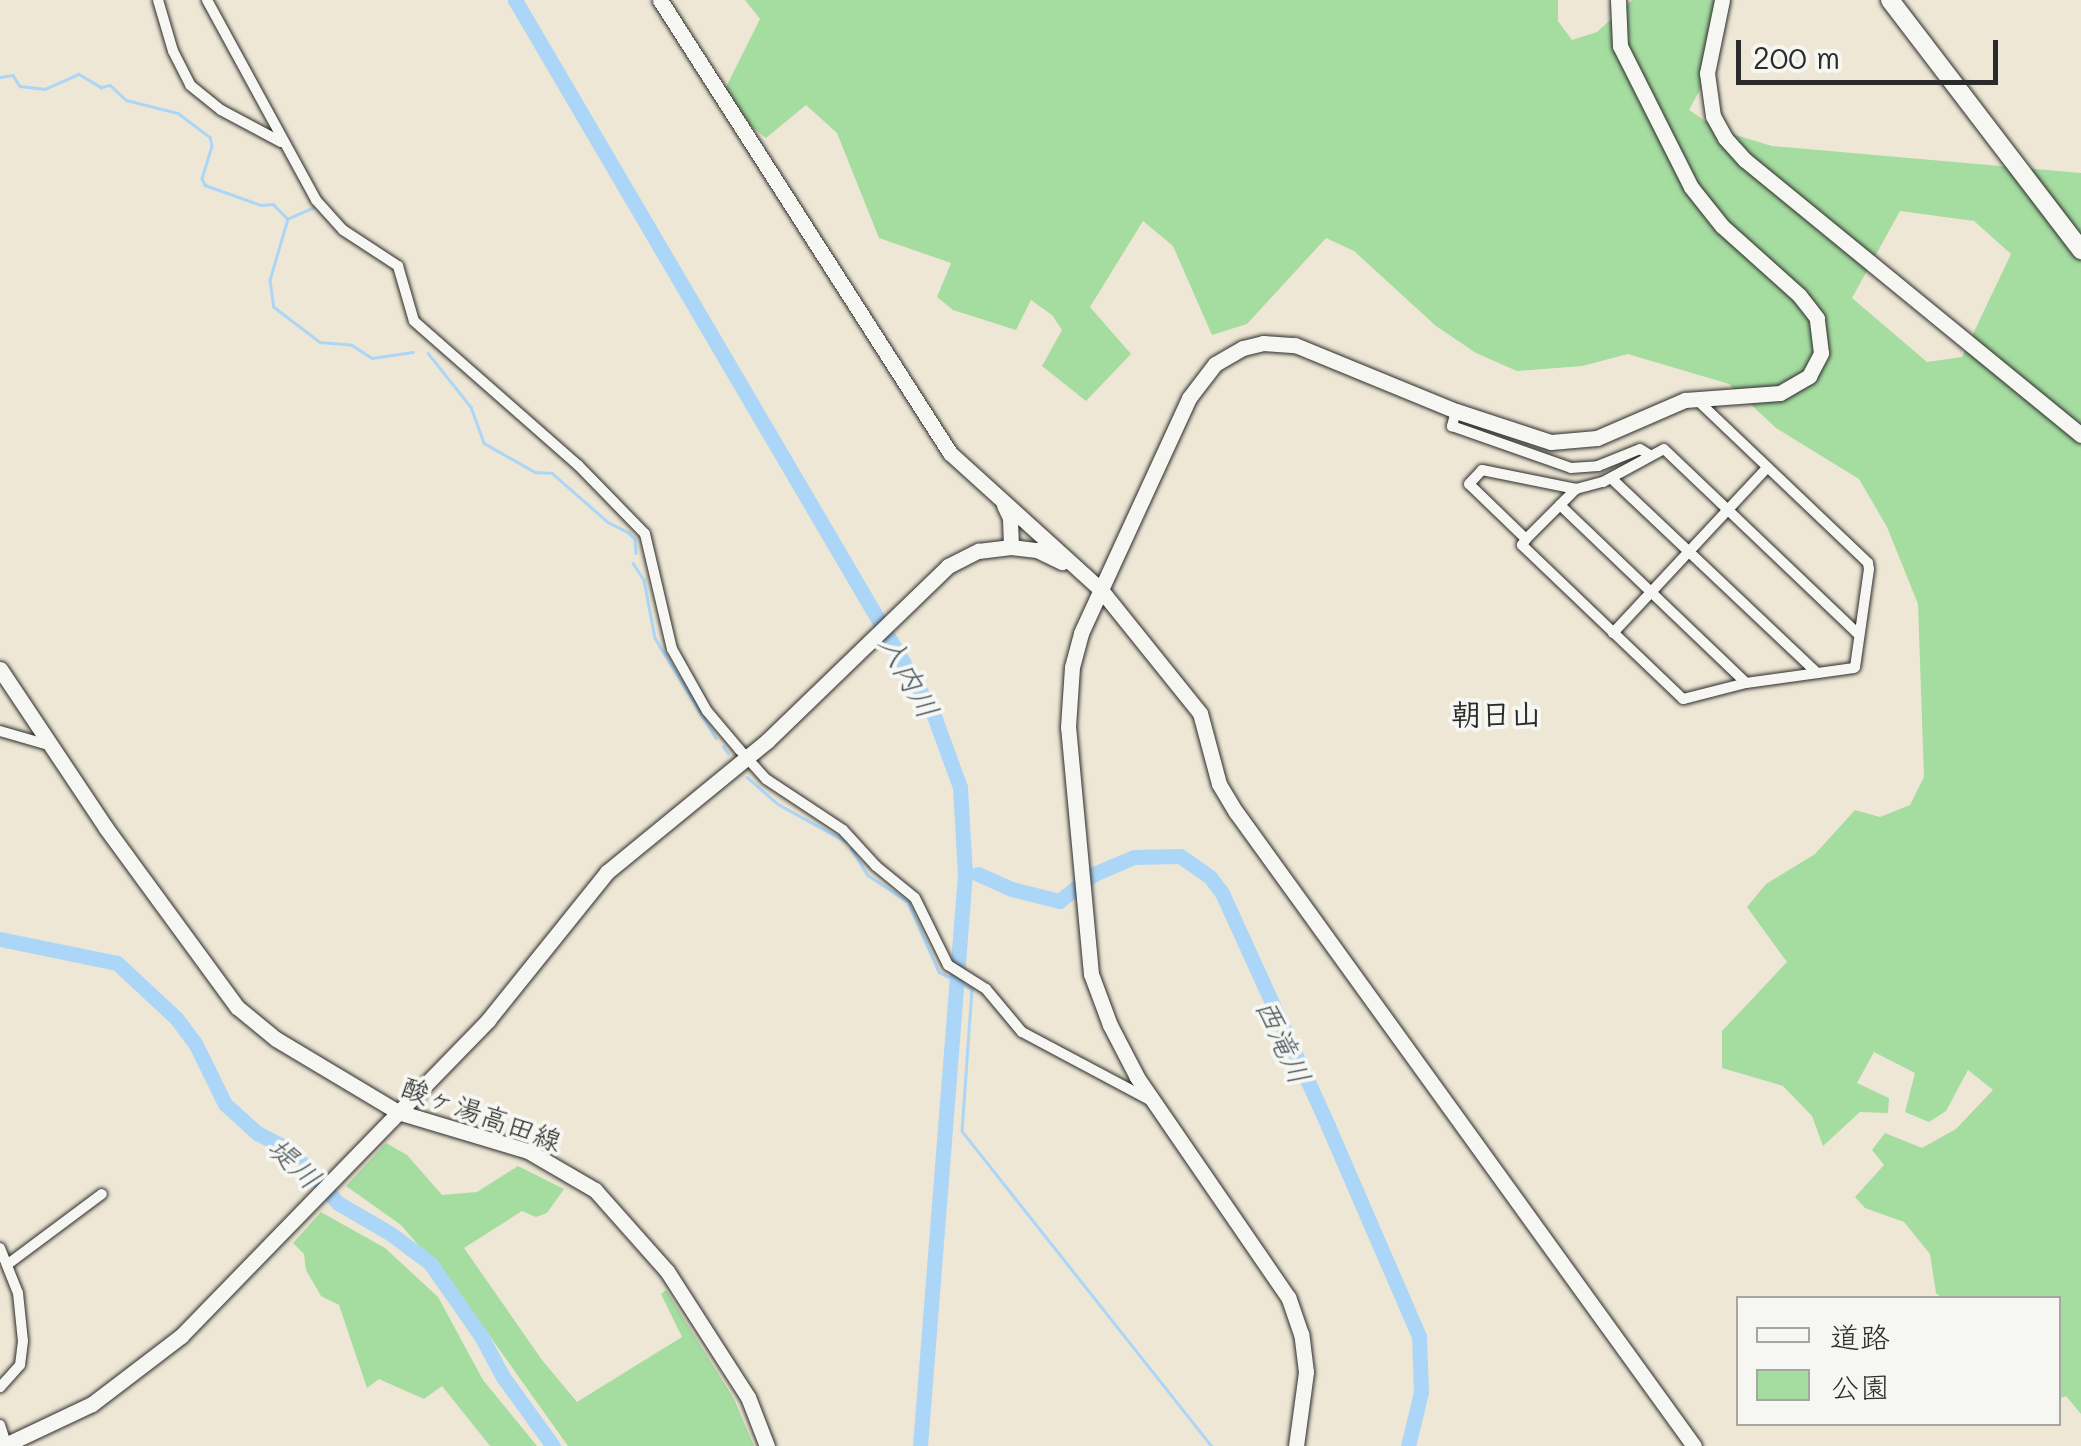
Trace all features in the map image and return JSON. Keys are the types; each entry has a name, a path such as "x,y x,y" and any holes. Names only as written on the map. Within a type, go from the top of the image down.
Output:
{"main road":[{"path":"1890,0 2081,250"}],"street":[{"path":"158,0 173,51 190,85 221,110 282,142"},
{"path":"207,0 316,200 342,230 398,266 414,321 578,464 645,534 672,649 707,711 746,758 766,779 844,830 876,866 915,898 948,965 986,989 1022,1032 1153,1102"},
{"path":"660,0 950,454 1101,590 1200,713 1219,784 1236,812 1694,1446"},
{"path":"1296,1446 1306,1372 1301,1334 1288,1297 1153,1102 1100,1000 1092,974 1068,698 1081,633 1189,398 1207,372 1233,352 1263,343 1295,345 1456,412 1532,438 1579,442 1694,398 1770,394 1797,386 1819,360 1820,326 1807,303 1722,226 1692,187 1620,46 1618,0"},
{"path":"1722,0 1707,73 1713,116 1725,138 1745,160 2081,436"},
{"path":"1576,489 1522,545 1683,699 1746,683 1856,667 1868,563 1694,398"},
{"path":"1456,412 1452,426 1571,468 1598,466 1640,449 1650,455"},
{"path":"1526,539 1469,484 1479,472 1576,489 1612,478 1664,450 1860,634"},
{"path":"1613,632 1767,468"},
{"path":"1612,478 1816,673"},
{"path":"1002,501 1010,518 1010,546"},
{"path":"1560,505 1746,683"},
{"path":"0,1425 6,1445 92,1404 127,1380 196,1321 488,1020 607,872 746,758 948,566 978,551 1010,546 1037,550 1079,570"},
{"name":"酸ヶ湯高田線","path":"0,669 237,1007 276,1039 398,1112 528,1151 594,1190 668,1271 748,1397 767,1446"},
{"path":"0,732 52,746"},
{"path":"8,1264 102,1194"},
{"path":"0,1248 18,1293 23,1341 20,1365 0,1387"}],"green space":[{"path":"745,0 1558,0 1558,21 1572,40 1597,32 1632,0 1730,0 1703,84 1689,110 1719,130 1772,146 2081,173 2081,1414 2066,1396 2061,1398 2061,1296 1940,1296 1930,1254 1904,1222 1865,1208 1855,1197 1884,1165 1872,1150 1885,1133 1922,1148 1956,1129 1993,1090 1968,1070 1946,1111 1929,1122 1905,1112 1915,1073 1874,1052 1857,1083 1889,1098 1888,1113 1860,1112 1823,1146 1812,1116 1783,1086 1722,1068 1722,1031 1787,962 1747,907 1766,884 1815,854 1855,810 1880,817 1910,805 1924,777 1918,604 1887,527 1859,479 1776,428 1729,384 1628,354 1582,366 1517,371 1476,353 1436,326 1354,251 1326,238 1247,324 1212,335 1173,246 1143,221 1090,307 1131,354 1086,401 1042,366 1062,330 1052,315 1031,300 1016,330 953,310 937,297 951,263 879,238 837,133 806,105 766,138 751,126 725,89 760,19","holes":["1900,211 1974,221 2011,254 1962,357 1927,362 1852,298"]},
{"path":"386,1143 407,1155 442,1195 477,1192 518,1166 564,1189 547,1213 536,1217 522,1211 464,1248 542,1360 577,1402 682,1337 661,1294 666,1290 734,1399 754,1446 568,1446 457,1290 401,1225 346,1186"},
{"path":"321,1212 385,1248 438,1297 483,1380 537,1446 490,1446 442,1386 424,1399 379,1379 367,1388 339,1305 321,1296 306,1270 304,1254 293,1243"}],"waterway":[{"name":"入内川","path":"515,0 933,713 960,787 965,874 920,1446"},
{"path":"0,77 13,75 20,86 45,89 79,74 101,87 110,85 126,100 178,113 210,137 212,146 202,178 205,185 261,205 273,204 288,219"},
{"path":"313,208 288,219 270,280 274,307 320,342 352,345 372,358 413,352"},
{"path":"428,353 471,407 484,443 535,472 552,473 608,522 628,532 635,539 636,553"},
{"path":"633,563 644,580 655,638 716,738"},
{"path":"723,746 728,753"},
{"path":"747,777 778,804 845,841"},
{"path":"851,848 868,875 908,902 939,972 972,989 962,1131 1212,1446"},
{"name":"西滝川","path":"978,874 1012,889 1059,901 1094,874 1134,857 1180,856 1210,877 1222,893 1419,1336 1421,1392 1408,1446"},
{"name":"堤川","path":"0,939 117,963 176,1018 195,1043 225,1104 257,1133 289,1149 338,1203 430,1263 481,1336 503,1377 553,1446"}],"district":[{"name":"朝日山","path":"1496,713"}]}
